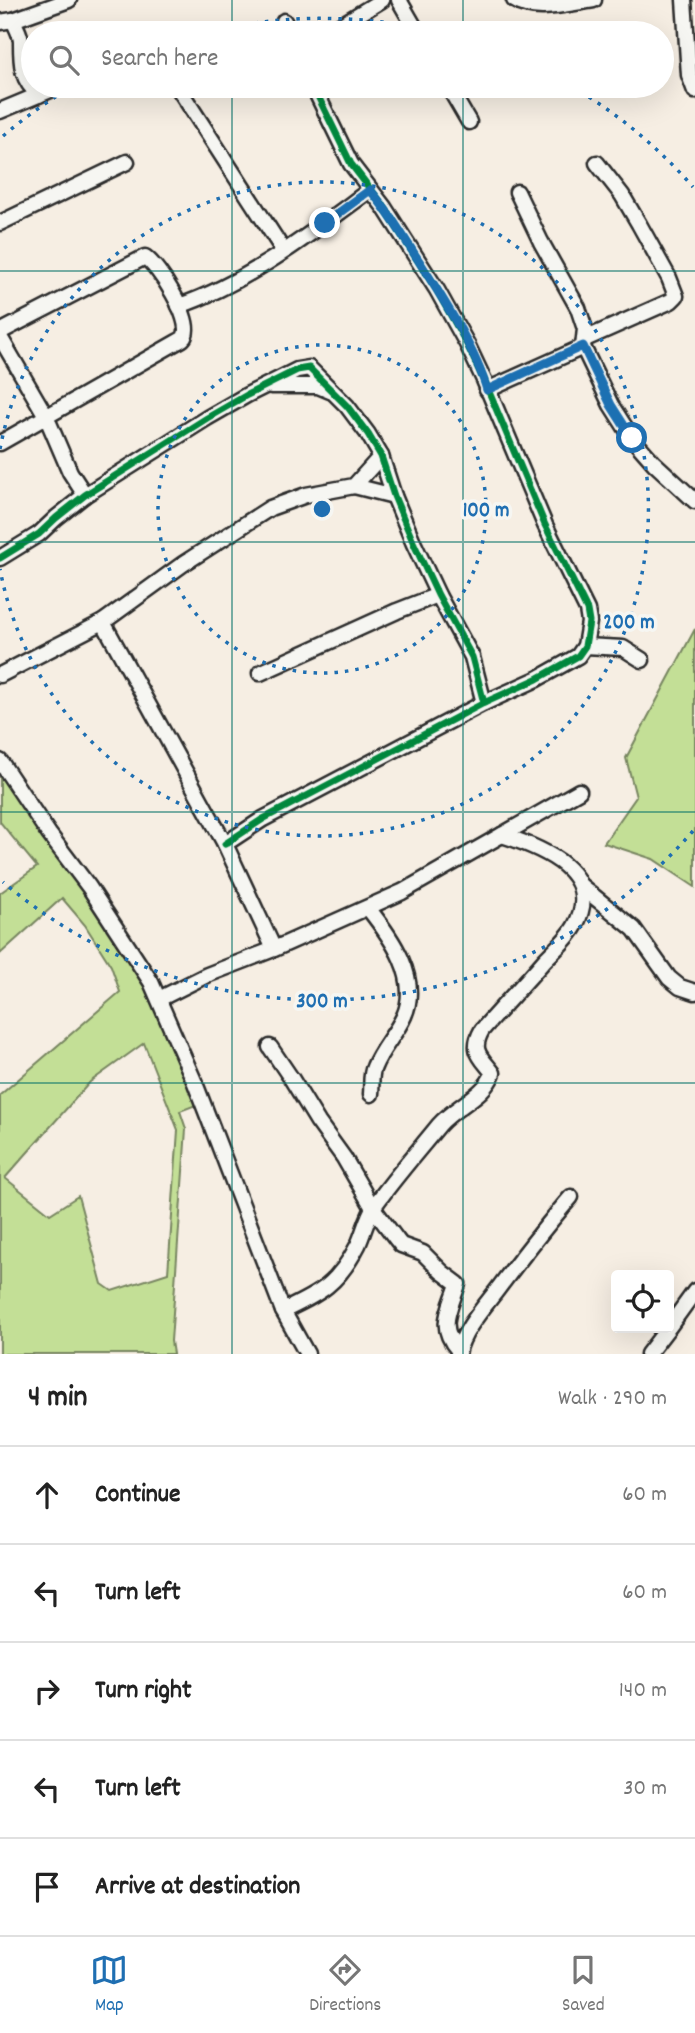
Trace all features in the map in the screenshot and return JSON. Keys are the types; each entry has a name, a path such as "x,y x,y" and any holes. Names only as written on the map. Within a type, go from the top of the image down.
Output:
{"street":[{"path":"21,65 21,41 7,21 69,0"},
{"path":"348,21 382,0"},
{"path":"399,0 411,21"},
{"path":"514,0 521,5 539,6 594,0"},
{"path":"684,0 689,75 695,91"},
{"path":"0,111 32,98"},
{"path":"185,98 284,250"},
{"path":"225,844 263,819 578,656 585,646 589,622 587,610 545,525 467,344 437,290 384,207 351,164 319,98"},
{"path":"455,98 469,122"},
{"path":"0,223 127,162"},
{"path":"487,390 676,296 622,195 597,163"},
{"path":"179,306 239,278 325,223 370,190"},
{"path":"517,192 578,308 585,330 584,343 611,405 632,438 654,463 695,501"},
{"path":"0,443 46,416 184,338 186,327 179,306 156,267 145,257 0,335 46,416 70,472 85,495"},
{"path":"0,558 39,534 85,495 207,418 297,370 309,368 338,395 368,433 381,456 394,496 438,595 472,657 484,703"},
{"path":"354,486 381,456"},
{"path":"0,675 103,622 183,564 270,508 306,495 354,486 394,496"},
{"path":"260,673 438,595"},
{"path":"103,622 225,844 274,949"},
{"path":"585,646 623,648 642,660"},
{"path":"0,761 110,917 151,982 204,1106 283,1311 307,1354"},
{"path":"159,999 207,975 274,949 402,892 579,791"},
{"path":"502,835 531,844 563,862 581,886 634,929 669,978 680,987 695,992"},
{"path":"283,1311 319,1293 339,1276 358,1244 373,1208 443,1121 482,1090 492,1076 492,1070 480,1057 477,1044 479,1035 575,927 583,904 581,886"},
{"path":"368,908 387,932 409,981 410,993 404,1015 372,1069 371,1094"},
{"path":"270,1047 344,1157 373,1208 401,1245 423,1253 458,1284 450,1302 447,1326 448,1339 458,1352 482,1310 571,1197"},
{"path":"674,1319 695,1291"},
{"path":"648,1354 664,1333"}],"green space":[{"path":"695,629 695,887 653,859 604,843 636,797 626,758"},
{"path":"0,774 130,957 154,1001 196,1105 180,1111 186,1129 171,1341 173,1354 0,1354 0,1095 120,992 111,966 85,925 62,898 0,954 0,893 37,867 0,822","holes":["144,1043 178,1130 168,1273 112,1291 102,1284 78,1196 50,1214 5,1178 90,1082"]}],"cycle path":[{"path":"225,844 263,819 578,656 585,646 589,622 587,610 545,525 467,344 437,290 384,207 351,164 319,98"},
{"path":"0,558 39,534 85,495 207,418 297,370 309,368 347,406 381,456 414,544 472,657 484,703"}],"route":[{"path":"325,223 370,190 384,207 437,290 467,344 487,390 583,346 611,405 632,438"}]}
